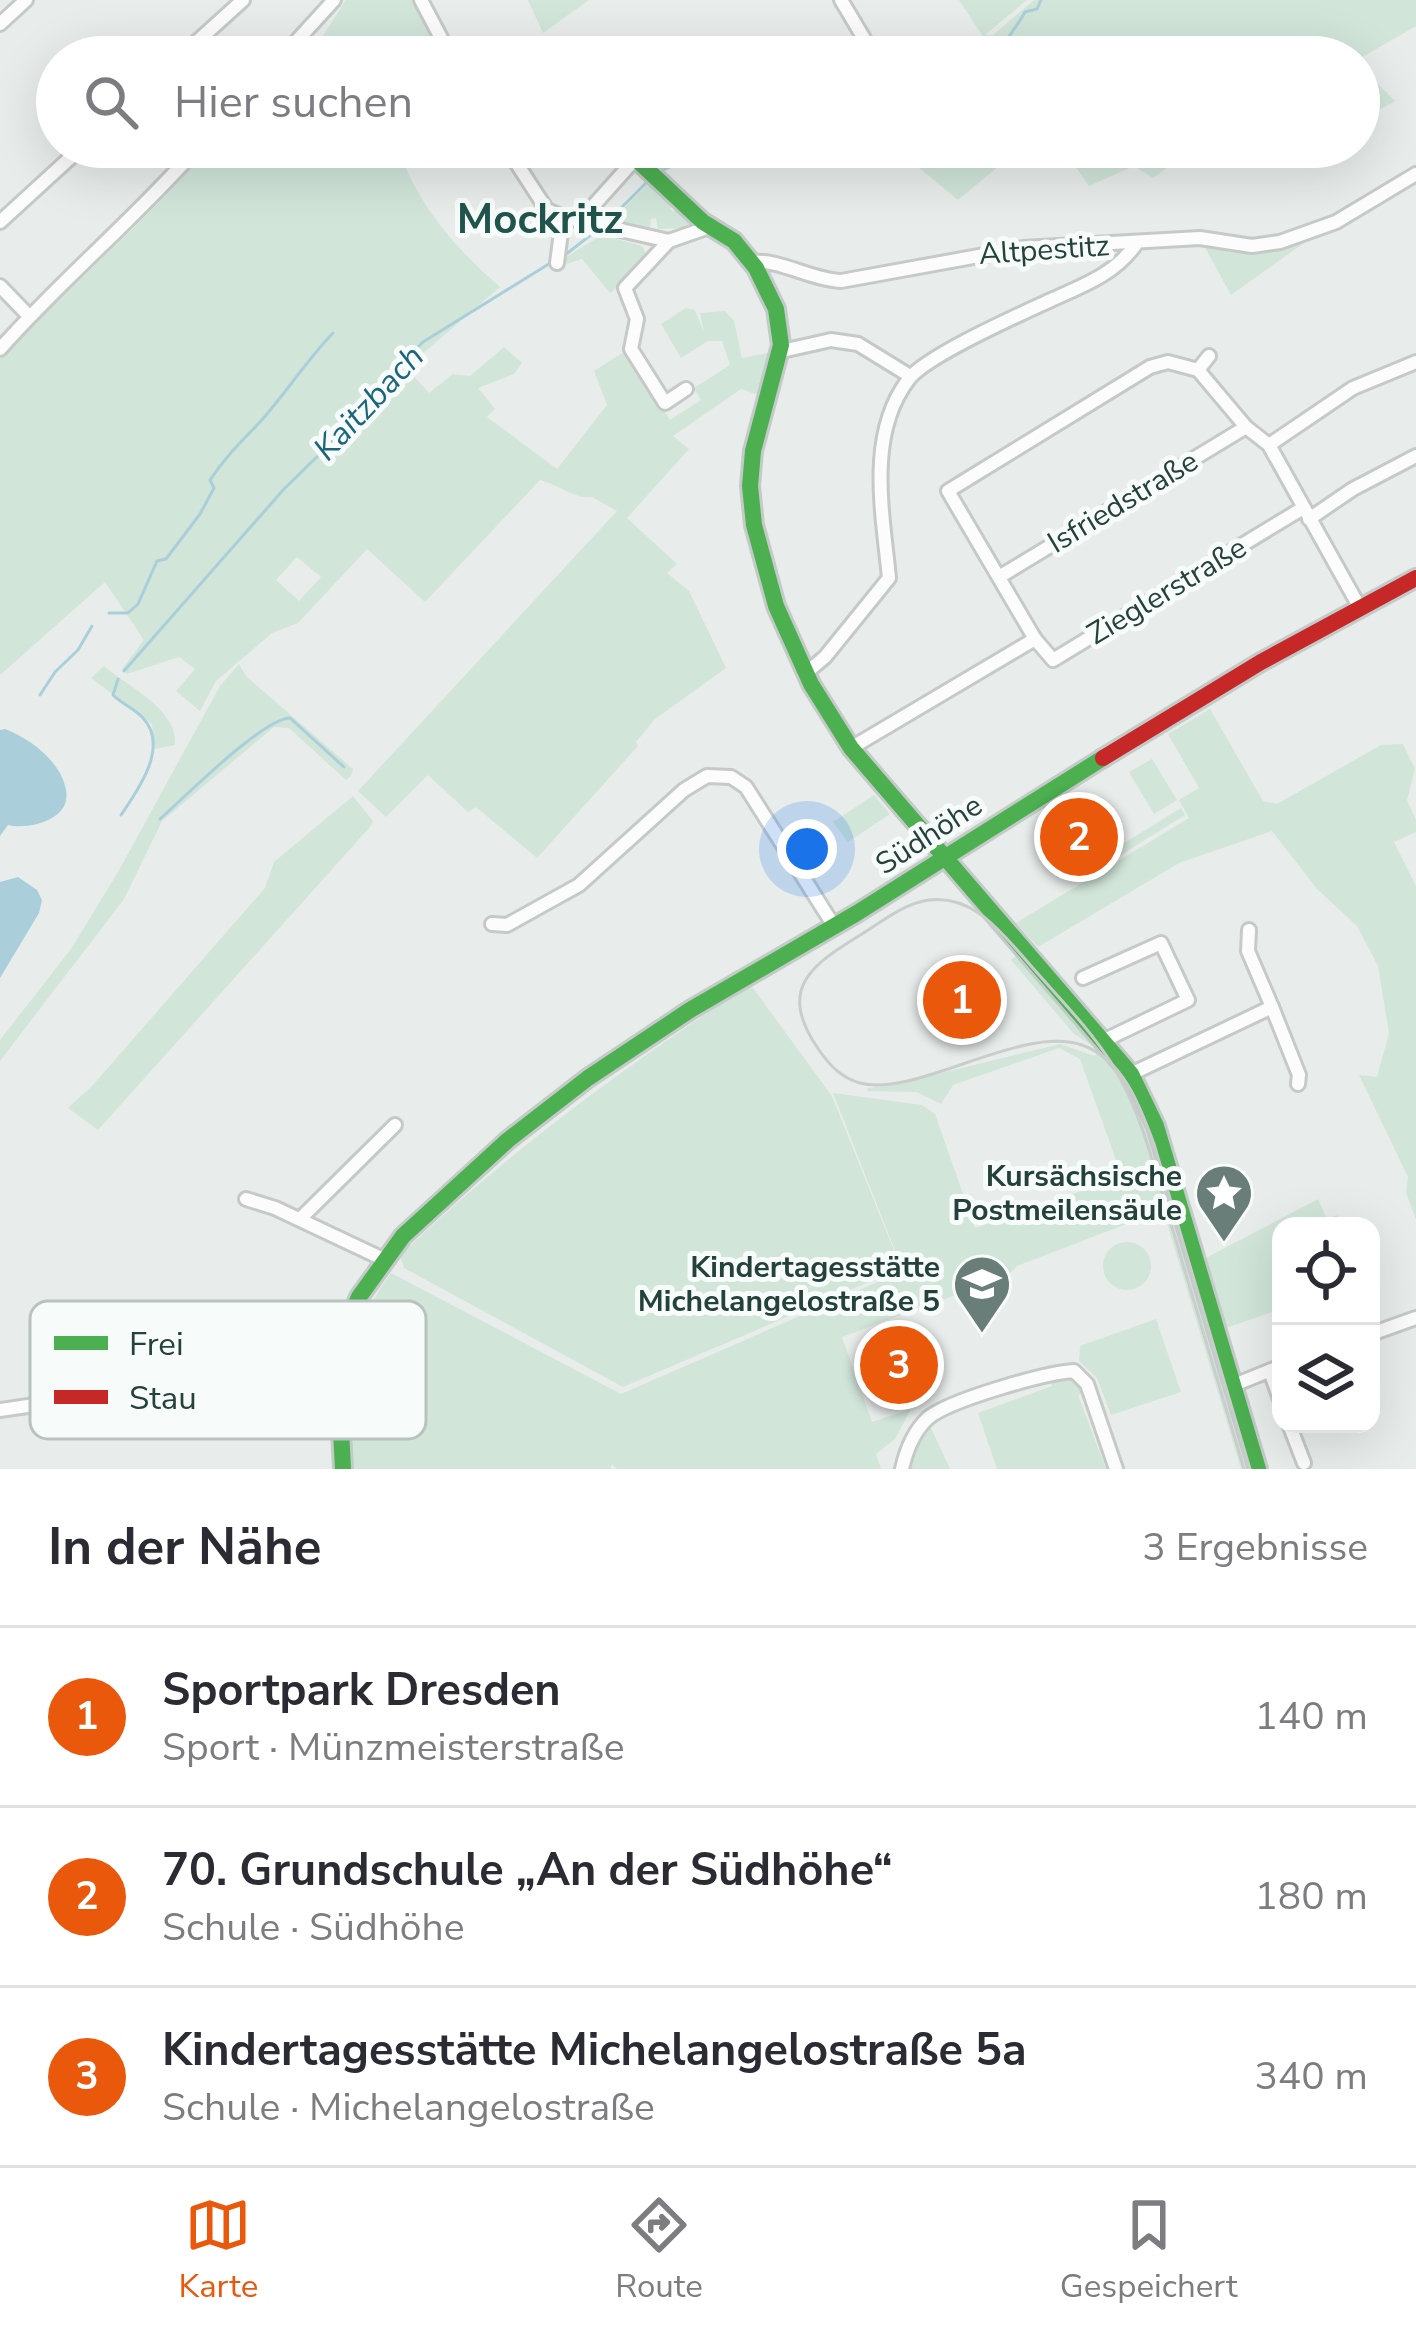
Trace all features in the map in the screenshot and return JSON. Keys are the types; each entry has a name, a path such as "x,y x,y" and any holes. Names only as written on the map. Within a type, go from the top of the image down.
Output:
{"street":[{"path":"0,24 26,0"},
{"path":"203,36 243,0"},
{"path":"301,36 334,0"},
{"path":"421,0 441,36"},
{"path":"841,0 862,36"},
{"path":"0,222 59,168"},
{"path":"0,349 179,168"},
{"path":"520,168 547,209 563,217 669,241"},
{"path":"599,224 594,205 647,168"},
{"path":"649,168 753,262 776,309 782,351 753,451 749,502 753,535 821,708 1131,1074 1156,1126 1258,1469"},
{"name":"Altpestitz","path":"753,262 765,261 817,280 841,281 984,252 1200,238 1252,246 1280,242 1336,221 1416,174"},
{"path":"558,259 563,217"},
{"path":"686,389 665,403 632,350 637,319 625,288 669,241 709,227"},
{"path":"806,673 825,657 889,578 882,451 892,410 910,376 988,329 1090,282 1124,262 1136,244"},
{"path":"0,286 29,316"},
{"path":"782,351 831,340 858,344 910,376"},
{"path":"1198,370 1209,356"},
{"path":"851,748 1035,639 948,490 1150,367 1168,362 1198,370 1246,428 1269,445 1360,608"},
{"path":"1269,445 1353,388 1416,362"},
{"name":"Isfriedstraße","path":"999,577 1246,428"},
{"path":"1306,514 1416,456"},
{"name":"Zieglerstraße","path":"1035,639 1053,660 1306,514"},
{"name":"Südhöhe","path":"358,1301 383,1259 450,1190 572,1090 690,1010 1261,662 1416,578"},
{"path":"491,924 507,925 579,885 684,790 707,776 731,777 746,787 834,926"},
{"path":"1249,931 1248,951 1299,1075 1298,1084"},
{"path":"1083,978 1161,943 1188,1000 1105,1040"},
{"path":"1131,1074 1272,1007"},
{"path":"300,1219 395,1125"},
{"path":"246,1199 383,1259"},
{"path":"1380,1331 1416,1318"},
{"path":"1234,1385 1272,1369"},
{"path":"902,1469 914,1436 934,1414 1047,1373 1074,1371 1087,1384 1116,1469"},
{"path":"0,1410 30,1406"},
{"path":"1292,1433 1304,1463"},
{"name":"Südhöhe","path":"340,1439 343,1469"}],"green space":[{"path":"346,0 412,0 432,36 323,36"},
{"path":"528,0 589,0 543,33"},
{"path":"959,0 1027,0 985,35 993,35 1034,0 1416,0 1416,26 1380,47 1380,36 982,35"},
{"path":"1380,86 1395,101 1380,109"},
{"path":"191,168 406,168 446,233 500,287 406,368 429,393 453,374 470,376 504,347 522,363 514,374 478,388 495,409 487,417 557,469 607,405 594,371 624,352 670,420 701,400 694,388 730,365 722,341 708,341 681,358 661,324 686,308 695,310 704,333 700,313 725,311 734,321 742,358 768,353 758,395 741,389 673,436 689,449 627,518 677,564 667,573 689,591 726,668 655,719 636,742 638,746 537,858 476,807 468,812 428,775 386,817 358,791 617,511 592,497 540,480 425,602 367,549 298,623 272,633 216,681 200,711 176,691 195,669 179,657 127,674 122,669 144,640 105,582 0,675 0,359","holes":["297,557 321,577 299,601 276,580"]},
{"path":"919,168 997,168 958,200"},
{"path":"1077,168 1130,168 1089,186"},
{"path":"1137,168 1167,168 1153,178"},
{"path":"651,181 677,203 670,208 673,212 680,207 693,218 685,228 658,229 656,218 651,219 650,228 618,220"},
{"path":"1318,233 1231,295 1202,242 1251,251"},
{"path":"602,235 642,246 646,254 641,268 610,293 582,259 567,264 563,259"},
{"path":"239,664 246,676 353,769 351,776 346,780 289,728 274,727 162,821 124,899 0,1061 0,1040 71,949 220,686"},
{"path":"104,666 160,710 174,732 175,745 155,749 152,724 91,678"},
{"path":"1210,709 1263,801 1277,804 1381,745 1403,744 1415,769 1407,800 1416,832 1394,842 1416,886 1416,1219 1406,1193 1408,1177 1359,1075 1377,1077 1389,1033 1378,966 1357,926 1317,889 1272,831 1179,863 1038,947 1016,923 1189,818 1179,800 1199,788 1168,734"},
{"path":"1152,759 1177,800 1154,814 1129,772"},
{"path":"874,795 890,814 848,842 833,822"},
{"path":"353,796 373,821 370,827 98,1130 68,1108 265,888 274,862"},
{"path":"1181,808 1185,815 1087,876 1082,869"},
{"path":"1022,951 1111,1055 1145,1113 1253,1469 1241,1469 1163,1210 1017,1266 1007,1276 842,1337 872,1422 911,1409 895,1439 876,1454 881,1469 617,1469 612,1464 610,1469 353,1469 353,1439 426,1439 426,1301 374,1301 391,1273 621,1394 903,1271 833,1093 922,1105 935,1114 975,1228 1122,1177 1080,1059 1059,1048 953,1085 941,1104 917,1092 867,1091 1060,1044 1095,1056 1099,1050 1074,1034 1011,960"},
{"path":"750,984 832,1096 901,1268 623,1387 404,1268 400,1255 526,1146"},
{"path":"1318,1199 1326,1217 1284,1217"},
{"path":"1272,1223 1272,1312 1226,1328 1204,1259"},
{"path":"1127,1242 1144,1249 1151,1266 1144,1283 1127,1290 1110,1283 1103,1266 1110,1249"},
{"path":"1156,1319 1181,1392 1111,1415 1097,1378 1079,1361 1080,1346"},
{"path":"1064,1376 1081,1384 1085,1392 1078,1395 1106,1469 997,1469 978,1413 1052,1386 1050,1378"},
{"path":"930,1426 950,1469 907,1469 914,1447"}],"water":[{"path":"0,730 51,760 63,779 66,800 47,821 8,825 0,836"},
{"path":"18,877 37,890 42,900 0,978 0,882"}],"waterway":[{"name":"Kaitzbach","path":"1010,36 1025,12 1037,9 1041,0"},
{"name":"Kaitzbach","path":"660,171 667,168"},
{"name":"Kaitzbach","path":"608,221 648,181"},
{"name":"Kaitzbach","path":"561,258 596,231"},
{"name":"Kaitzbach","path":"124,671 284,489 329,445 338,428 423,342 552,262"},
{"path":"109,613 128,613 138,604 157,561 166,559 200,514 214,488 210,480 333,333"},
{"path":"40,695 92,626"},
{"name":"Kaitzbach","path":"118,679 113,695 143,718 153,742 148,768 121,815"},
{"path":"160,819 261,731 290,718 344,767"}],"tram line":[{"path":"1244,1469 1141,1125 1123,1084 1112,1064 1092,1036 995,926 959,903 929,900 912,904 830,955 806,979 800,1009 823,1056 854,1081 883,1085 910,1080 1030,1044 1057,1041 1082,1045 1109,1061 1119,1072 1154,1144 1250,1469"}],"traffic: fast":[{"path":"646,168 703,222 734,241 756,268 776,309 781,345 753,451 750,486 754,525 776,606 811,684 851,748 1131,1074 1156,1126 1258,1469"},
{"path":"357,1301 403,1236 508,1140 588,1078 690,1010 857,913 1103,758"},
{"path":"341,1439 343,1469"}],"traffic: jam":[{"path":"1103,758 1261,662 1416,578"}],"place":[{"name":"70. Grundschule „An der Südhöhe“","path":"1079,837"},
{"name":"Sportpark Dresden","path":"962,1000"},
{"name":"Kursächsische Postmeilensäule","path":"1224,1244"},
{"name":"Kindertagesstätte Michelangelostraße 5","path":"982,1335"},
{"name":"Kindertagesstätte Michelangelostraße 5a","path":"899,1365"}],"district":[{"name":"Mockritz","path":"540,219"}]}
